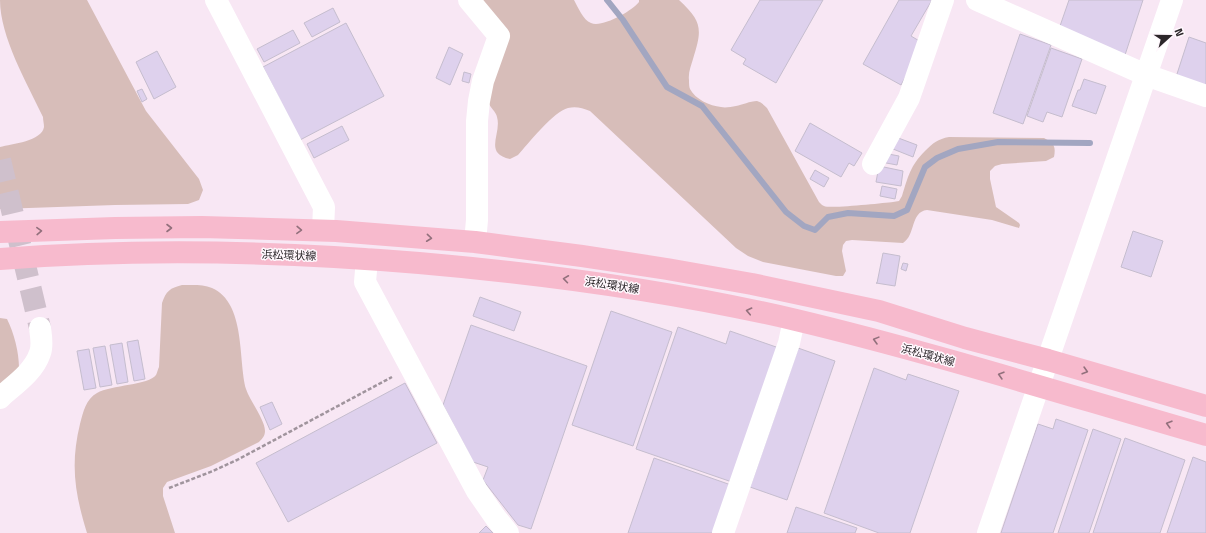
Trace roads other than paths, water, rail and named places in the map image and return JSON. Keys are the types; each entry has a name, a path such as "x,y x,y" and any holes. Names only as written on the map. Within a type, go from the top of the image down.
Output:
{"main road":[{"path":"0,232 173,228 323,230 475,242 639,264 710,276 879,311 965,338 1048,360 1206,406"},
{"name":"浜松環状線","path":"0,259 78,254 208,252 367,259 469,267 578,280 686,297 794,320 870,339 1206,435"}],"street":[{"path":"216,0 324,207 323,230"},
{"path":"469,0 499,36 482,81 479,101 477,120 477,220 475,242"},
{"path":"873,164 909,98 943,0"},
{"path":"978,0 1146,75 1206,96"},
{"path":"988,533 1172,0"},
{"path":"367,259 365,282 477,491 508,533"},
{"path":"723,533 789,343 794,320"},
{"path":"0,398 34,366 40,352 40,328"}],"waterway":[{"path":"607,0 623,20 667,87 702,106 786,212 804,226 815,230 828,217 848,213 894,216 907,210 925,167 937,158 958,149 998,142 1090,143"}],"tunnel":[{"path":"0,160 40,328"}]}
